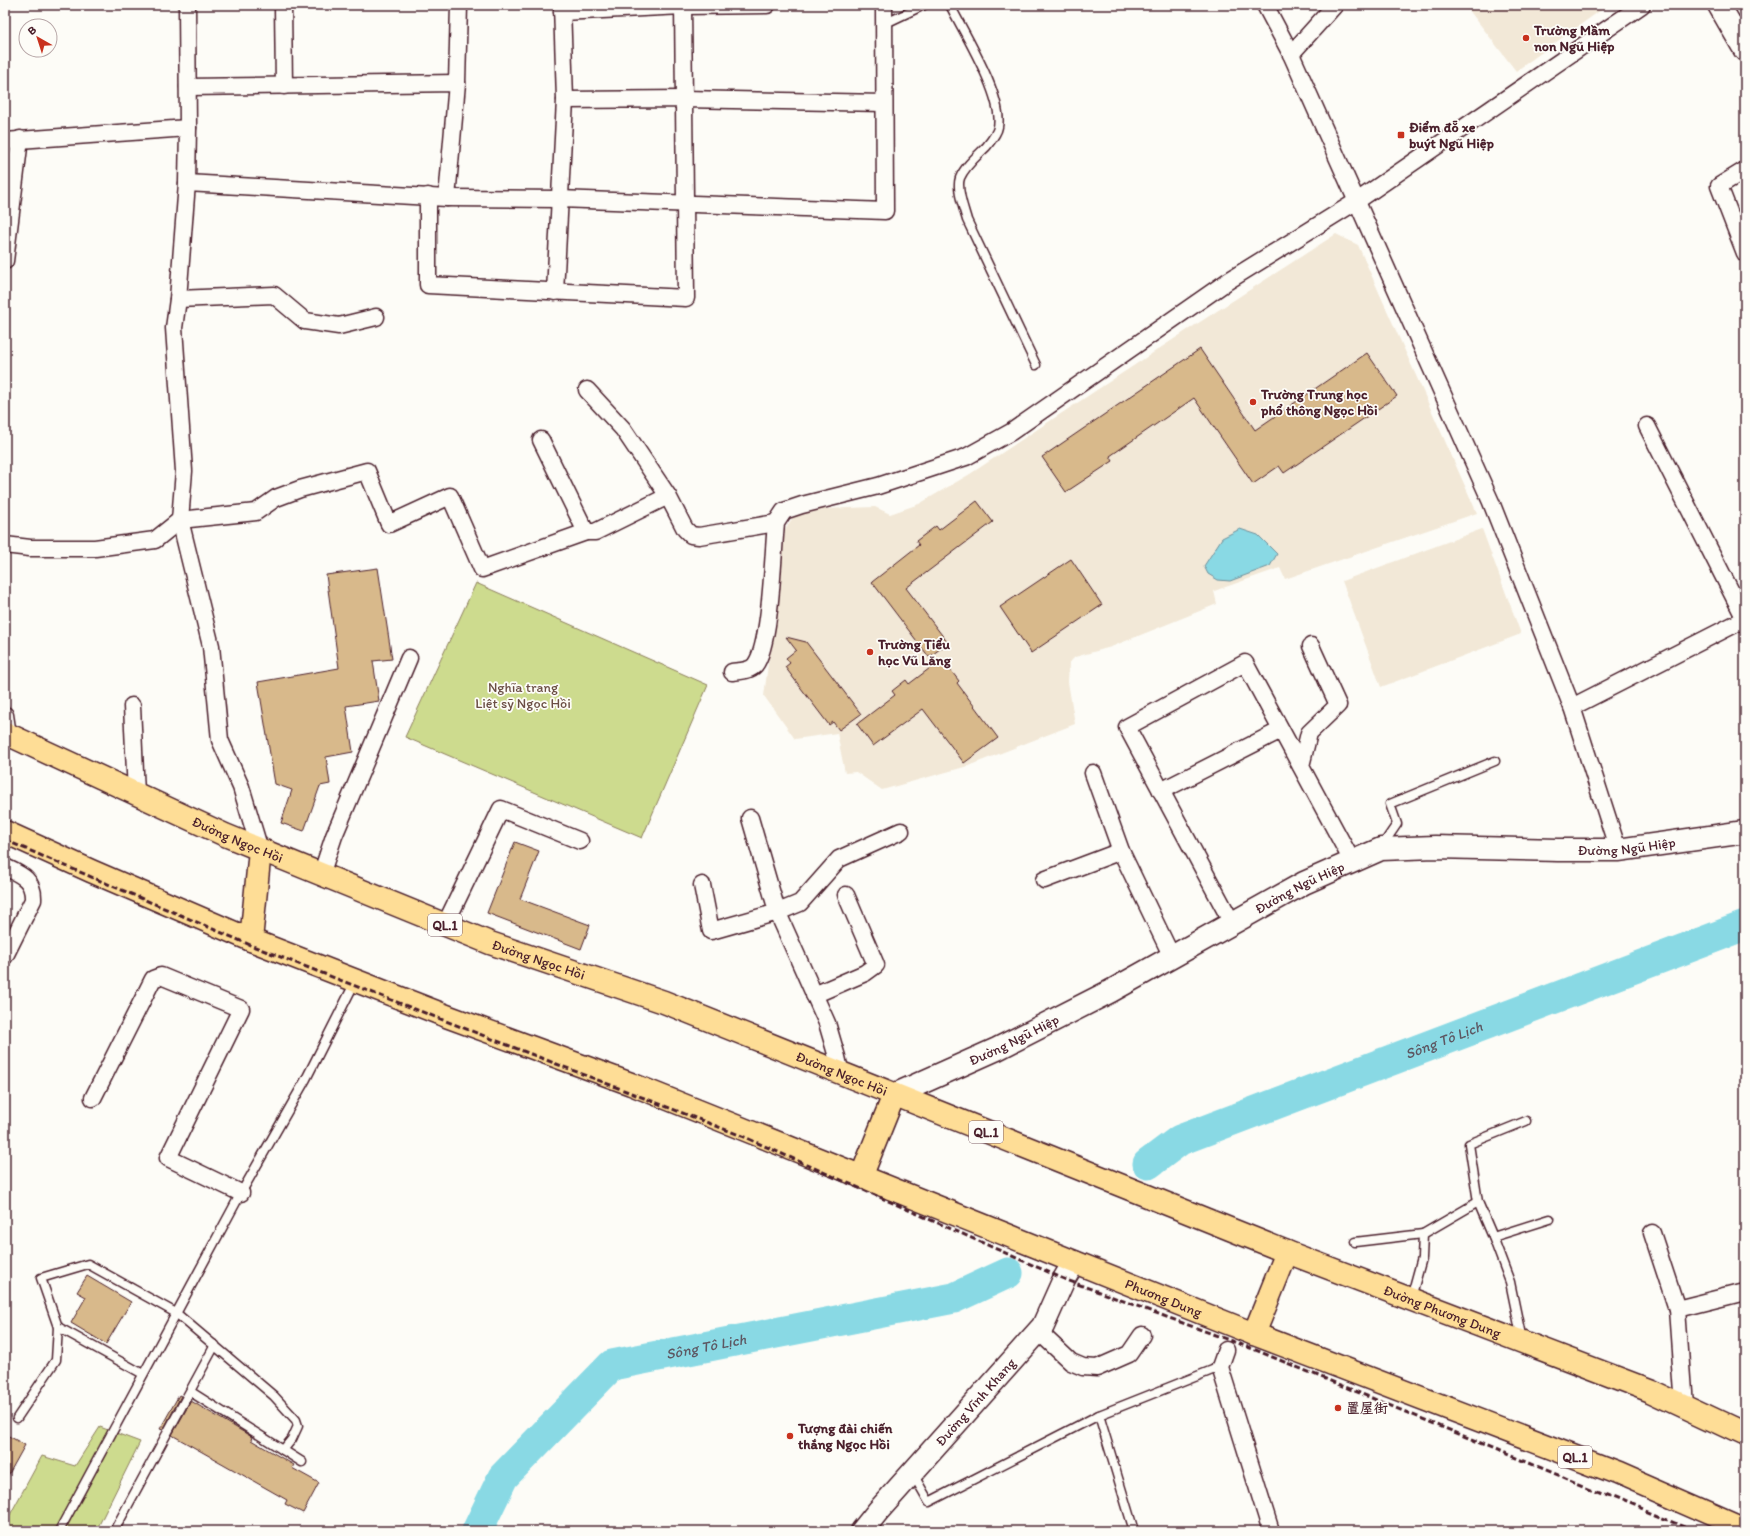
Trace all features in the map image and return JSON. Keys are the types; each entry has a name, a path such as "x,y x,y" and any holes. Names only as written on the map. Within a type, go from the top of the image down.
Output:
{"highway":[{"name":"Đường Ngọc Hồi","path":"6,728 136,794 260,850 490,943 664,1002 1138,1193"},
{"name":"QL.1","path":"5,832 98,875 251,940 631,1084 1074,1262"},
{"path":"251,940 260,850"},
{"path":"861,1177 894,1095"},
{"name":"Đường Phương Dung","path":"1138,1193 1287,1252 1651,1391 1745,1434"},
{"path":"1254,1334 1287,1252"},
{"name":"Phương Dung","path":"1074,1262 1254,1334"},
{"name":"QL.1","path":"1254,1334 1617,1473 1745,1529"}],"street":[{"path":"187,5 187,182 178,300 174,328 184,471 180,520 211,646 220,740 241,787 260,850"},
{"path":"283,5 284,86"},
{"path":"446,198 457,83 459,5"},
{"path":"555,292 565,100 562,8 767,5"},
{"path":"187,182 446,198 559,199 685,205 885,211 884,5"},
{"path":"1266,5 1291,54 1491,502 1572,707 1618,850"},
{"path":"1291,54 1335,5"},
{"path":"732,672 743,671 754,666 760,655 767,629 776,523 784,511 878,486 966,457 1012,432 1228,281 1357,201 1642,5"},
{"path":"1719,5 1745,50"},
{"path":"428,196 428,286 686,298 683,6"},
{"path":"188,87 457,83"},
{"path":"565,100 684,99 884,103"},
{"path":"5,261 12,140 188,128"},
{"path":"1745,170 1719,186 1745,253"},
{"path":"178,300 274,295 305,321 339,326 376,318"},
{"path":"587,390 623,429 668,496 685,529 691,535 699,536 776,523"},
{"path":"1572,707 1745,619 1647,426"},
{"path":"541,440 586,532"},
{"path":"5,545 30,548 95,548 155,540 180,520 256,512 276,498 300,488 367,471 389,524 450,496 482,569 586,532 595,532 668,496"},
{"path":"1301,766 1309,733 1338,705 1311,646"},
{"path":"321,874 334,836 409,658"},
{"path":"1232,923 1127,727 1245,663 1352,861"},
{"path":"132,706 136,794"},
{"path":"1161,791 1281,730"},
{"path":"1093,773 1121,852 1172,957"},
{"path":"445,925 501,808 580,841"},
{"path":"750,818 778,912 827,1023 841,1074"},
{"path":"702,885 710,931 778,912 800,903 839,859 901,830"},
{"name":"Đường Ngũ Hiệp","path":"894,1095 997,1049 1111,992 1304,883 1381,849 1435,847 1618,850 1745,832"},
{"path":"1044,880 1121,852"},
{"path":"5,867 27,879 34,892 33,900 5,956"},
{"path":"814,995 865,973 876,965 846,895"},
{"path":"93,1098 153,979 161,976 241,1009 168,1158 241,1193"},
{"path":"1652,1233 1678,1308 1684,1406"},
{"name":"Đường Vĩnh Khang","path":"862,1531 1043,1326 1064,1279 1074,1262"},
{"path":"1678,1308 1745,1292"},
{"path":"1038,1331 1071,1362 1083,1367 1097,1368 1129,1354 1142,1335"},
{"path":"1226,1350 1220,1367 1271,1531"}],"lane":[{"path":"884,24 924,5"},
{"path":"950,5 988,82 998,109 998,127 993,138 969,165 960,179 961,198 967,220 1036,365"},
{"path":"1381,849 1397,824 1390,804 1495,761"},
{"path":"59,1531 241,1193 306,1080 356,981"},
{"path":"1523,1342 1510,1282 1478,1202 1468,1144 1526,1122"},
{"path":"1355,1242 1423,1234 1478,1202"},
{"path":"1493,1238 1550,1219"},
{"path":"1410,1299 1422,1258 1423,1234"},
{"path":"17,1418 56,1360 58,1327 41,1278 88,1264 176,1313 274,1396 296,1420 298,1426 292,1439 283,1450"},
{"path":"58,1327 143,1374"},
{"path":"114,1531 215,1345"},
{"path":"912,1473 929,1502 1099,1415 1220,1367"},
{"path":"190,1392 302,1462"},
{"path":"1099,1415 1134,1531"}],"shaded area":[{"name":"Trường Mầm non Ngũ Hiệp","path":"1465,5 1608,5 1516,71"},
{"name":"Trường Trung học phổ thông Ngọc Hồi","path":"1336,234 1358,245 1477,513 1285,579 1280,568 1214,591 1217,604 1111,647 1075,657 1069,663 1068,682 1075,724 968,766 882,790 856,772 845,773 837,733 795,739 764,696 785,529 798,510 875,507 890,514 919,504 970,474"},
{"path":"1482,529 1521,634 1381,687 1342,581"}],"green space":[{"name":"Nghĩa trang Liệt sỹ Ngọc Hồi","path":"476,583 708,685 642,838 405,737"},
{"path":"100,1427 140,1442 96,1531 5,1531 5,1524 42,1456 75,1466"}],"water":[{"path":"1240,529 1258,535 1277,554 1270,566 1230,581 1218,580 1208,574 1204,566 1222,538"}],"building":[{"path":"1200,349 1255,430 1367,353 1397,396 1284,473 1279,466 1253,484 1194,398 1110,456 1113,461 1066,492 1042,457"},
{"path":"977,501 993,522 906,588 948,643 929,657 872,582 919,545 916,541 936,526 939,530"},
{"path":"1071,559 1102,605 1031,653 1000,607"},
{"path":"378,568 392,659 373,661 379,701 346,706 353,752 326,757 330,784 320,786 304,831 281,823 292,790 275,784 258,682 339,668 326,575"},
{"path":"786,637 806,642 861,714 839,730 833,722 829,725 785,667 790,663 786,658 796,650"},
{"path":"942,659 959,681 957,683 998,738 964,763 923,709 873,746 857,724 895,695 892,691 906,680 909,684"},
{"path":"515,842 539,851 520,899 590,925 581,949 487,913"},
{"path":"87,1276 131,1302 106,1344 71,1323 86,1297 77,1292"},
{"path":"179,1395 181,1396 163,1430 160,1429"},
{"path":"191,1401 252,1437 251,1440 294,1465 292,1468 319,1483 303,1513 285,1504 287,1500 172,1435"},
{"path":"5,1434 25,1445 5,1481"}],"waterway":[{"name":"Sông Tô Lịch","path":"1148,1164 1180,1140 1745,926"},
{"name":"Sông Tô Lịch","path":"477,1531 503,1477 612,1365 954,1298 1008,1273"}],"railway":[{"path":"5,840 255,947 742,1136 1064,1279 1253,1349 1694,1531"}],"place":[{"name":"Trường Mầm non Ngũ Hiệp","path":"1526,38"},
{"name":"Điểm đỗ xe buýt Ngũ Hiệp","path":"1401,135"},
{"name":"Trường Trung học phổ thông Ngọc Hồi","path":"1253,402"},
{"name":"Trường Tiểu học Vũ Lăng","path":"870,652"},
{"name":"置屋街","path":"1338,1408"},
{"name":"Tượng đài chiến thắng Ngọc Hồi","path":"790,1436"}]}
